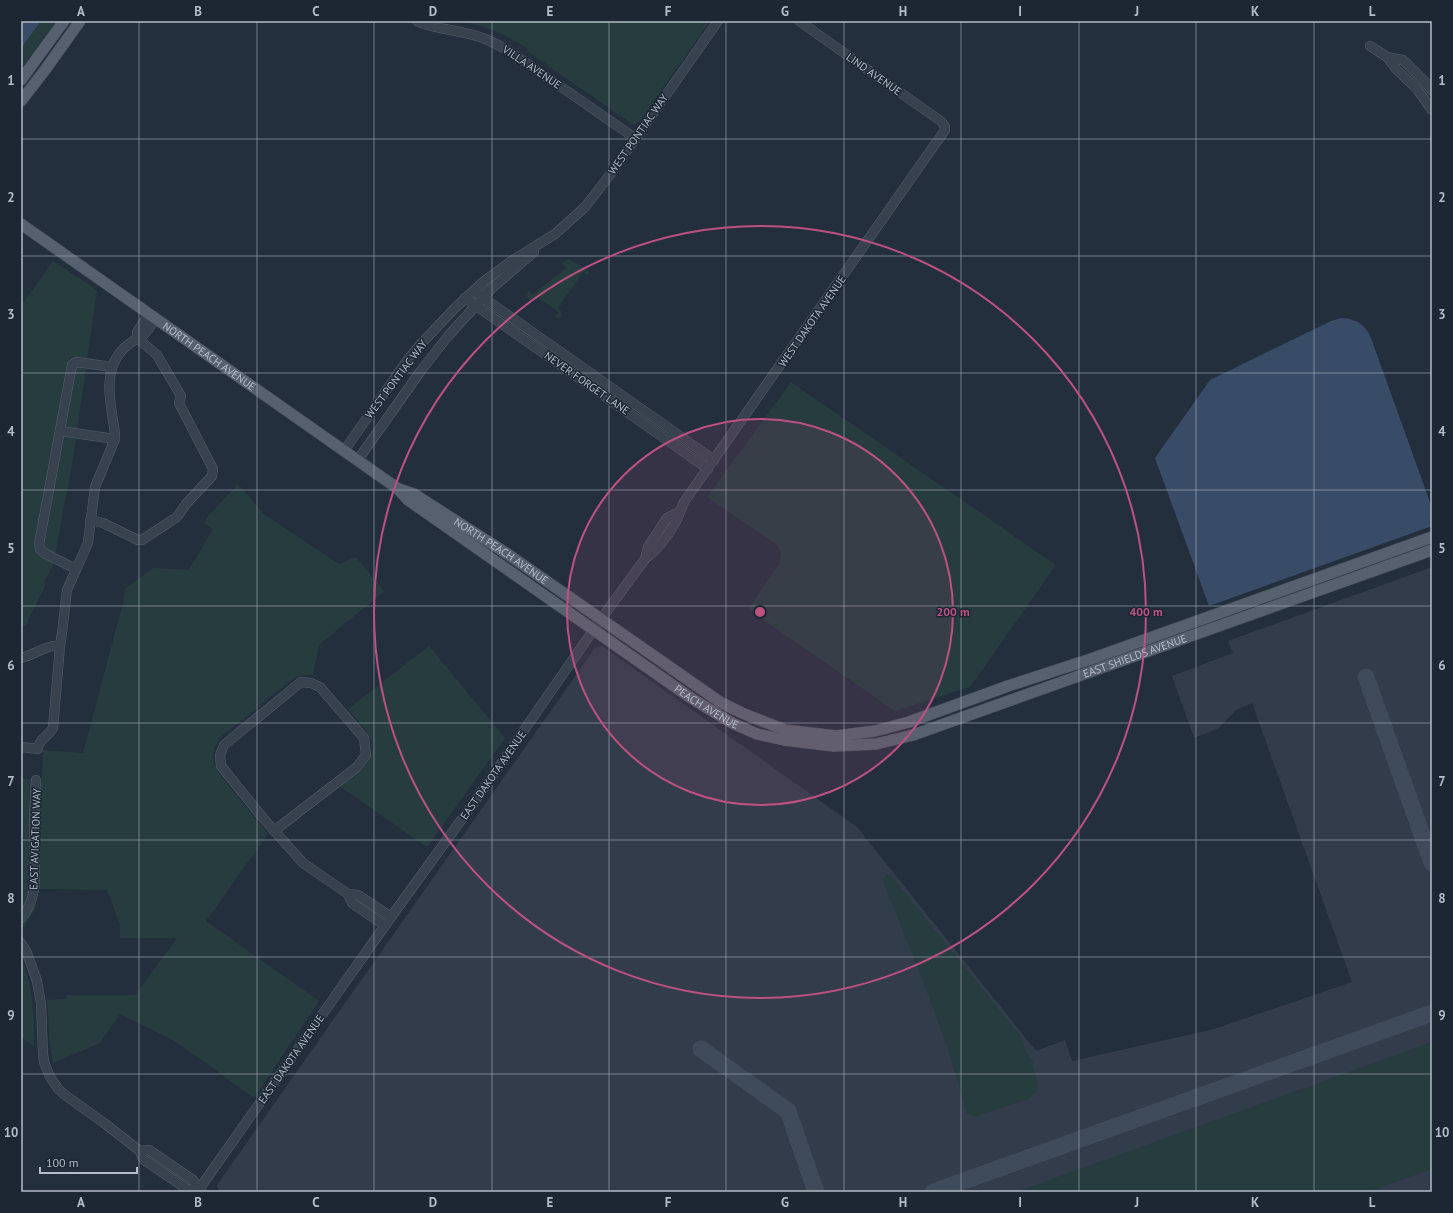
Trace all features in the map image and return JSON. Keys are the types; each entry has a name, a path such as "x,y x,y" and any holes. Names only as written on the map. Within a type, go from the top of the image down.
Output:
{"main road":[{"path":"21,80 64,21"},
{"path":"71,34 70,28 73,21"},
{"path":"21,101 80,21"},
{"name":"NORTH PEACH AVENUE","path":"21,224 397,488 408,500 594,631"},
{"name":"NORTH PEACH AVENUE","path":"397,488 414,494 506,553 601,619"},
{"name":"EAST SHIELDS AVENUE","path":"835,741 909,722 1008,686 1091,659 1432,537"},
{"name":"EAST SHIELDS AVENUE","path":"835,741 876,744 913,735 1432,550"},
{"path":"601,619 720,702 742,713 785,730 835,741"},
{"name":"PEACH AVENUE","path":"594,631 698,702 732,723 757,734 784,740 835,741"},
{"path":"934,713 940,725"}],"street":[{"name":"VILLA AVENUE","path":"417,21 438,28 469,34 496,44 512,53 635,138"},
{"name":"WEST PONTIAC WAY","path":"357,461 420,372 448,336 483,297 548,238 585,207 718,21"},
{"name":"LIND AVENUE","path":"799,21 942,122 945,130"},
{"path":"1370,46 1387,57 1396,69 1417,89 1432,110"},
{"path":"1387,57 1403,60 1426,82 1432,91"},
{"name":"WEST DAKOTA AVENUE","path":"594,631 601,619 645,559 648,547 667,518 679,512 945,130"},
{"name":"WEST PONTIAC WAY","path":"344,451 410,357 435,328 465,298 510,262 548,238"},
{"name":"NEVER FORGET LANE","path":"474,291 714,460"},
{"name":"NEVER FORGET LANE","path":"465,298 708,469"},
{"path":"90,520 103,523 138,540 142,540 177,517 186,504 212,476 213,469 179,403 181,396 157,355 137,338 137,332 152,316"},
{"path":"21,747 38,749 38,744 42,738 53,728 66,590 88,543 95,487 115,439 109,377 117,357 124,348 137,338"},
{"path":"76,569 44,553 38,544 72,365 76,362 112,367"},
{"path":"60,431 115,439"},
{"name":"EAST DAKOTA AVENUE","path":"199,1191 391,917 471,808 594,631"},
{"path":"21,658 50,646 60,646"},
{"path":"274,831 357,767 366,755 364,738 320,687 311,683 301,682 224,745 220,755 221,766 274,831 303,863 348,894 358,895 391,917"},
{"name":"EAST AVIGATION WAY","path":"21,918 30,904 34,894 34,818 36,780"},
{"path":"348,894 352,902 385,926"},
{"path":"21,943 27,953 37,981 41,1004 44,1058 50,1077 56,1086 65,1095 140,1151 149,1150 193,1180 199,1191"}],"shaded area":[{"path":"1432,567 1432,1192 219,1192 217,1185 595,648 602,646 857,827 1036,1051 1065,1040 1072,1061 1214,1029 1352,982 1252,703 1236,710 1219,728 1194,738 1172,676 1233,653 1228,641"}],"green space":[{"path":"21,21 56,21 21,69"},
{"path":"460,21 710,21 639,122 632,124 527,51 528,49 520,44 487,28"},
{"path":"569,259 589,271 589,273 588,275 583,272 558,308 562,313 561,317 557,318 555,317 559,312 535,296 531,300 525,296 525,294 528,291 532,295 566,268 562,263"},
{"path":"53,261 97,290 73,459 53,566 44,582 46,584 26,625 21,625 21,306"},
{"path":"791,382 1056,565 970,687 895,711 748,609 780,563 781,552 776,544 707,497"},
{"path":"238,484 264,514 339,564 356,557 384,591 319,645 313,675 304,675 294,678 223,735 215,747 213,756 217,771 268,834 206,921 319,1001 254,1098 175,1041 120,1014 100,1043 53,1063 50,1046 47,1000 67,999 66,995 135,995 177,938 120,938 120,925 107,890 39,889 34,911 21,931 21,778 42,781 43,750 83,753 123,603 125,589 153,568 189,570 213,529 204,523 209,515"},
{"path":"429,646 505,738 427,847 339,786 367,763 372,750 372,743 368,734 348,709"},
{"path":"888,874 1022,1038 1026,1052 1032,1060 1038,1086 1037,1091 1028,1099 976,1116 967,1114 947,1046 922,978 883,881 885,876"},
{"path":"21,958 29,980 31,991 34,1046 21,1037"},
{"path":"1432,1042 1432,1169 1367,1192 1016,1192"}],"water":[{"path":"21,21 41,21 21,48"},
{"path":"1342,318 1356,321 1369,333 1432,508 1432,526 1209,606 1155,458 1210,380 1331,321"}],"taxiway":[{"path":"1366,677 1432,863"},
{"path":"933,1192 1432,1013"},
{"path":"701,1049 788,1111 816,1192"}]}
